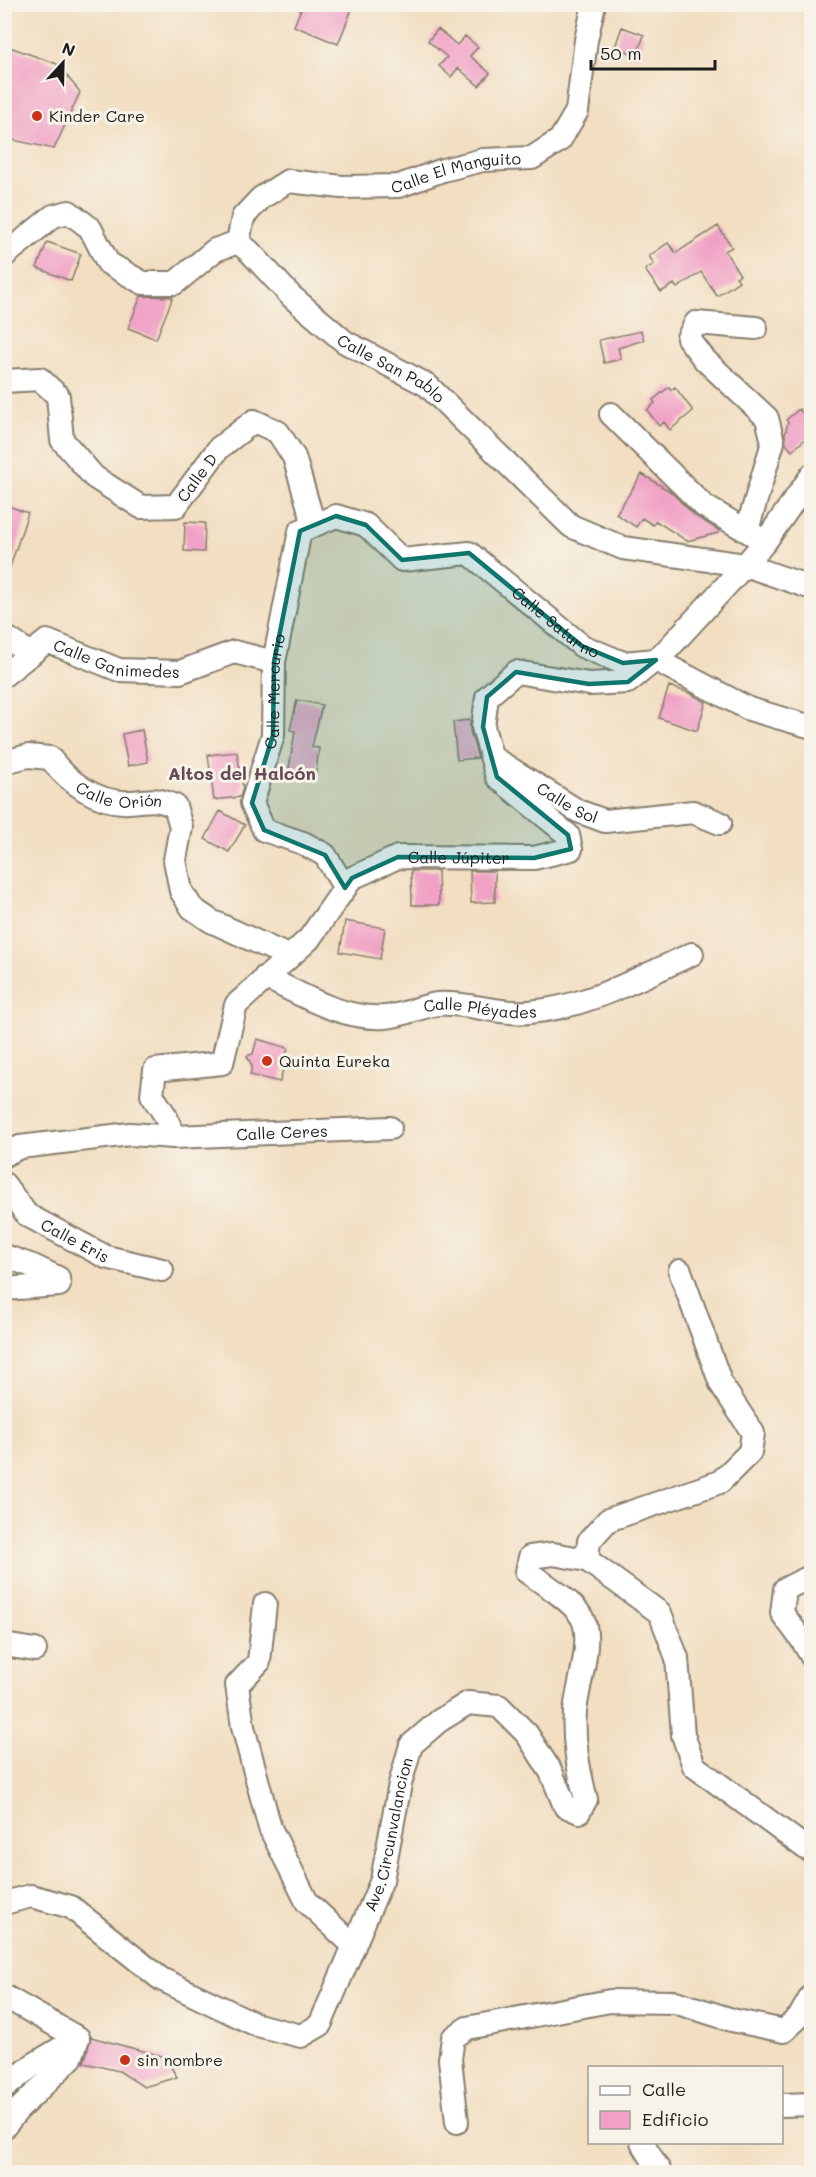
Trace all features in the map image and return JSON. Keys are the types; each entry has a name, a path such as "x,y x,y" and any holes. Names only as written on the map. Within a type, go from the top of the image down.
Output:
{"street":[{"name":"Calle El Manguito","path":"238,242 243,217 261,198 288,181 342,187 399,186 443,170 483,160 532,158 560,140 577,111 586,40 594,4"},
{"path":"4,256 53,216 69,212 90,228 108,264 143,283 175,283 214,250 238,242"},
{"name":"Calle San Pablo","path":"238,242 292,297 345,342 427,385 572,526 622,548 745,565 812,588"},
{"path":"747,530 773,442 767,418 705,360 688,338 696,323 756,328"},
{"name":"Calle D","path":"4,381 40,378 58,396 62,440 94,477 141,507 176,506 219,448 254,421 278,432 294,457 314,525"},
{"path":"611,414 704,506 765,542"},
{"name":"Calle Júpiter","path":"174,1137 165,1115 152,1095 155,1070 222,1063 236,1005 309,939 352,878 398,857 534,858 571,849 568,835 497,777 483,727 487,697 516,672 589,684 628,682 666,651 745,565 765,542 812,475"},
{"name":"Calle Saturno","path":"314,525 336,516 366,525 402,560 470,553 582,646 623,663 656,660"},
{"name":"Calle Mercurio","path":"314,525 300,531 274,662 273,735 252,803 264,830 303,843 325,855 345,888"},
{"path":"4,636 31,654"},
{"name":"Calle Ganimedes","path":"4,675 48,640 119,669 180,672 234,652 274,662"},
{"path":"656,660 748,709 812,727"},
{"path":"4,762 28,756"},
{"path":"4,775 28,756"},
{"name":"Calle Orión","path":"28,756 50,758 60,772 100,799 127,802 158,799 175,806 180,827 175,860 182,891 192,909 211,921 288,956"},
{"name":"Calle Sol","path":"491,757 578,811 604,821 693,812 720,823"},
{"name":"Calle Pléyades","path":"265,977 327,1007 362,1016 387,1017 438,1004 526,1012 556,1009 598,995 692,954"},
{"name":"Calle Ceres","path":"174,1137 390,1128"},
{"path":"4,1169 12,1151 130,1134 174,1137"},
{"name":"Calle Eris","path":"4,1184 27,1215 106,1257 162,1270"},
{"path":"4,1256 58,1278 59,1285 4,1289"},
{"path":"586,1560 589,1541 608,1520 720,1482 750,1452 753,1433 721,1384 680,1271"},
{"name":"Ave.Circunvalancion","path":"4,1903 31,1896 71,1907 161,1979 257,2025 300,2036 320,2025 382,1880 400,1784 411,1745 439,1721 468,1703 499,1706 527,1734 551,1773 565,1806 579,1812 586,1799 579,1773 575,1712 587,1645 582,1617 557,1592 527,1572 530,1557 553,1554 586,1560 660,1613 677,1658 682,1735 694,1766 807,1849 812,1849"},
{"path":"812,1576 785,1590 782,1613 812,1657"},
{"path":"265,1604 259,1662 237,1685 243,1727 270,1828 307,1902 354,1946"},
{"path":"4,1645 35,1650"},
{"path":"457,2122 450,2059 453,2038 467,2028 610,2001 675,2002 732,2020 784,2031 800,2016 812,1995"},
{"path":"4,1996 78,2037"},
{"path":"4,2088 33,2065 78,2037"},
{"path":"4,2127 16,2111 71,2058 78,2037"},
{"path":"783,2105 812,2104"},
{"path":"643,2144 660,2172"}],"highlighted area":[{"path":"336,516 366,525 402,560 469,553 582,646 623,663 656,660 628,682 589,684 516,672 487,697 483,727 497,777 568,835 571,849 534,858 398,857 352,878 345,888 325,855 264,830 252,803 273,735 274,662 300,531"}],"building":[{"path":"303,4 354,4 338,44 294,26"},
{"path":"622,27 644,35 637,55 615,47"},
{"path":"438,29 457,45 465,36 478,47 470,56 490,73 479,86 458,68 451,77 439,66 447,57 428,41"},
{"name":"Kinder Care","path":"4,45 57,64 80,92 54,149 4,138"},
{"path":"718,226 732,247 725,251 740,275 736,277 739,281 717,296 701,272 677,288 674,284 661,292 645,270 654,264 649,256 668,243 676,253"},
{"path":"47,242 81,254 71,281 37,268"},
{"path":"141,296 173,297 156,339 128,328"},
{"path":"641,331 644,340 618,348 621,359 604,363 599,340"},
{"path":"669,387 671,390 675,387 693,411 670,430 664,422 659,426 647,410 655,403 653,400"},
{"path":"799,409 812,424 812,433 792,451 786,444 785,434 788,422 786,420"},
{"path":"642,474 671,492 695,516 720,531 687,541 656,521 653,525 642,518 636,527 616,514"},
{"path":"8,506 28,513 7,576 4,576 4,516"},
{"path":"185,522 205,523 204,552 184,551"},
{"path":"669,686 706,702 697,731 659,718"},
{"path":"297,700 322,705 312,747 319,748 315,779 288,775 295,731 290,730"},
{"path":"470,720 470,731 478,758 457,760 453,722"},
{"path":"142,730 148,762 128,766 122,734"},
{"path":"237,752 243,788 240,797 214,800 208,755"},
{"path":"220,811 245,825 229,852 205,839"},
{"path":"411,871 438,871 439,905 412,905"},
{"path":"470,871 495,871 495,902 471,903"},
{"path":"345,921 385,928 380,959 340,952"},
{"name":"Quinta Eureka","path":"257,1039 288,1048 280,1082 250,1075 252,1066 247,1056 253,1054"},
{"name":"sin nombre","path":"91,2037 165,2057 177,2077 144,2087 119,2071 84,2063"}],"place":[{"name":"Kinder Care","path":"37,116"},
{"name":"Quinta Eureka","path":"267,1061"},
{"name":"sin nombre","path":"125,2060"}],"district":[{"name":"Altos del Halcón","path":"242,774"}]}
